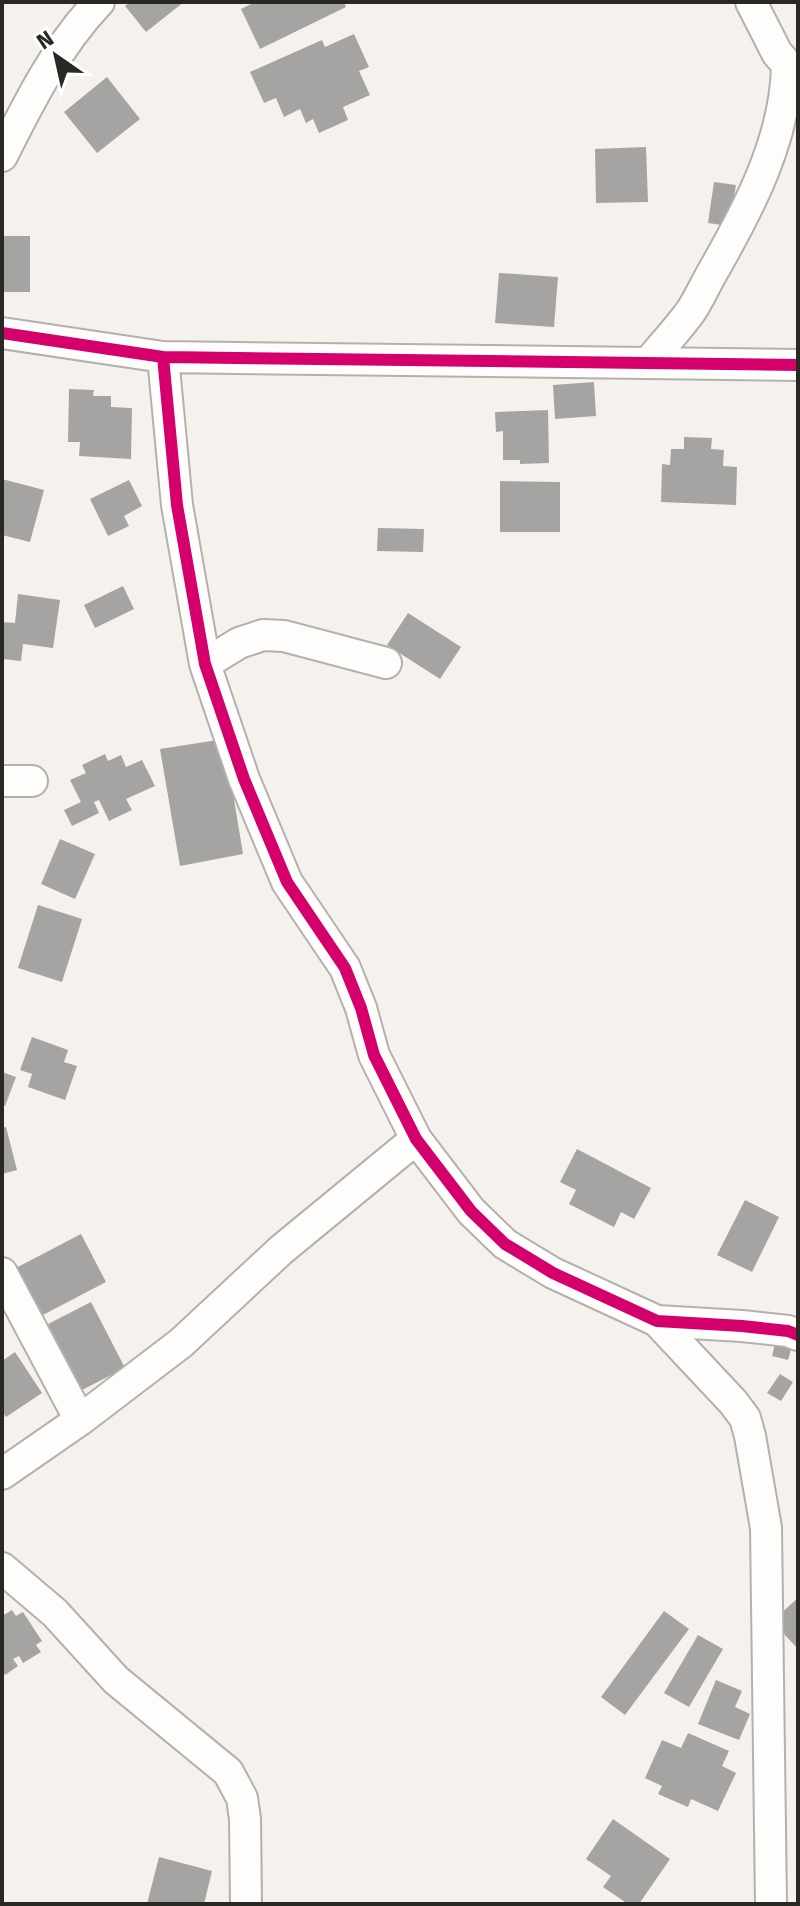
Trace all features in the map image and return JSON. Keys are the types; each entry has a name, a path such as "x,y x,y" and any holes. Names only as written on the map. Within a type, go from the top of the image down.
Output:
{"street":[{"path":"2,156 36,88 85,17 99,2"},
{"path":"648,363 690,312 729,244 773,145 792,71 777,53 751,2"},
{"path":"2,333 163,357 798,365"},
{"path":"163,357 177,505 205,664 244,779 287,882 345,968 361,1008 374,1055 416,1139 471,1211 505,1244 553,1273 657,1321 742,1326 798,1335"},
{"path":"205,664 239,643 263,635 284,636 386,663"},
{"path":"2,781 32,781"},
{"path":"2,1474 80,1420 181,1343 281,1250 416,1139"},
{"path":"2,1273 80,1420"},
{"path":"657,1321 733,1402 745,1418 750,1436 766,1528 771,1904"},
{"path":"2,1568 55,1613 116,1680 228,1772 242,1798 245,1819 246,1904"}],"building":[{"path":"130,2 184,2 146,32 125,6"},
{"path":"255,2 344,2 346,7 260,49 241,9"},
{"path":"354,34 369,67 359,71 370,95 343,107 348,120 319,133 313,119 306,123 300,109 284,117 276,98 264,103 250,72 322,40 325,47"},
{"path":"107,77 140,119 97,153 64,112"},
{"path":"646,147 648,202 596,203 595,149"},
{"path":"714,182 736,185 729,226 708,223"},
{"path":"2,236 30,236 30,292 2,292"},
{"path":"499,273 558,277 554,327 495,323"},
{"path":"594,382 596,416 555,419 553,385"},
{"path":"69,389 94,390 93,396 111,396 111,407 132,408 131,459 79,456 80,442 68,442"},
{"path":"548,410 549,463 520,464 520,460 503,460 503,431 496,432 495,412"},
{"path":"684,437 712,438 711,449 724,450 723,466 737,467 736,505 661,502 662,464 670,465 671,449 684,449"},
{"path":"2,479 44,490 30,542 2,535"},
{"path":"129,480 142,506 124,516 129,526 108,536 90,499"},
{"path":"500,481 560,482 560,532 500,532"},
{"path":"378,528 424,529 423,552 377,551"},
{"path":"123,586 134,609 95,628 84,605"},
{"path":"18,594 60,600 53,648 23,644 21,661 2,659 2,622 15,623"},
{"path":"408,613 461,647 440,679 387,645"},
{"path":"224,739 243,854 180,866 160,749"},
{"path":"105,754 108,761 121,755 126,767 142,760 155,786 126,799 132,810 109,821 99,800 94,802 99,813 72,826 64,810 81,802 70,780 86,773 82,765"},
{"path":"60,839 95,854 75,899 41,884"},
{"path":"38,905 82,919 62,982 18,968"},
{"path":"32,1037 68,1050 64,1062 77,1066 65,1100 28,1087 32,1074 20,1070"},
{"path":"2,1072 16,1077 5,1106 2,1105"},
{"path":"6,1127 17,1170 2,1174 2,1128"},
{"path":"577,1149 651,1188 634,1219 621,1212 614,1227 569,1204 576,1190 560,1182"},
{"path":"745,1200 779,1217 752,1272 717,1255"},
{"path":"81,1234 106,1282 39,1317 14,1269"},
{"path":"91,1302 125,1368 82,1390 48,1324"},
{"path":"775,1344 791,1350 788,1360 772,1356"},
{"path":"15,1352 42,1393 6,1417 2,1411 2,1361"},
{"path":"780,1374 793,1382 781,1401 767,1393"},
{"path":"798,1598 798,1649 772,1621"},
{"path":"12,1610 16,1616 23,1612 42,1641 36,1645 41,1652 23,1663 19,1656 13,1659 18,1666 5,1675 2,1670 2,1616"},
{"path":"664,1611 689,1629 625,1715 601,1697"},
{"path":"698,1635 723,1649 689,1707 664,1693"},
{"path":"716,1680 742,1691 735,1707 750,1714 739,1740 698,1724"},
{"path":"688,1733 729,1751 722,1766 736,1773 718,1811 691,1799 688,1807 658,1794 662,1786 645,1778 662,1740 681,1748"},
{"path":"613,1819 670,1859 639,1904 628,1904 603,1887 611,1876 586,1859"},
{"path":"159,1857 212,1871 204,1904 147,1904"}],"cycle path":[{"path":"2,333 163,357 798,365"},
{"path":"163,357 177,505 205,664 244,779 287,882 345,968 361,1008 374,1055 416,1139 471,1211 505,1244 553,1273 657,1321 742,1326 798,1335"}]}
